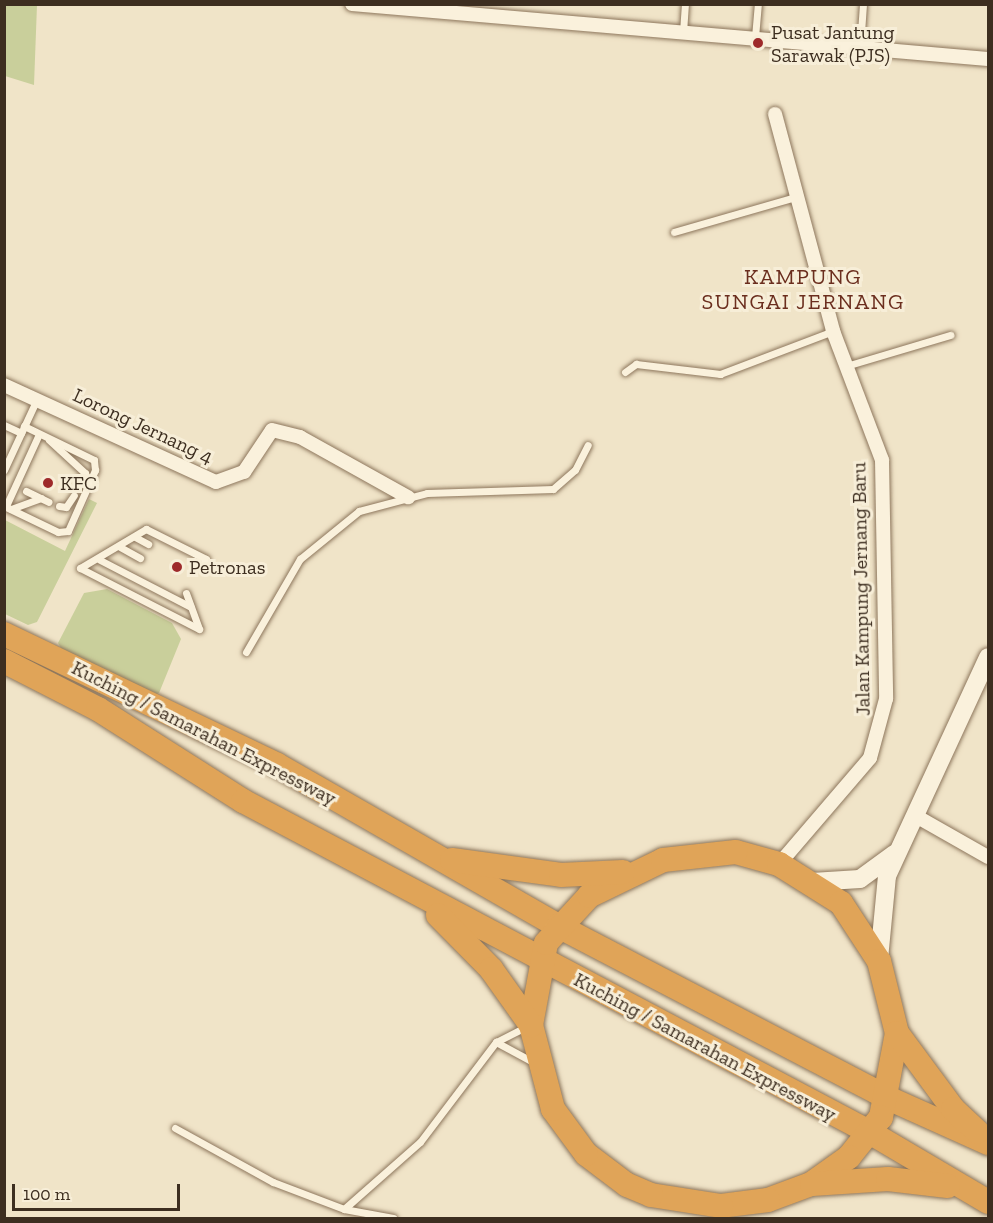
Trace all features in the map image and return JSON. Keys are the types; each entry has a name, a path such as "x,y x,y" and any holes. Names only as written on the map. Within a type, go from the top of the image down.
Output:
{"highway":[{"name":"Kuching / Samarahan Expressway","path":"4,634 277,765 558,926 888,1098 988,1142"},
{"name":"Kuching / Samarahan Expressway","path":"4,662 98,709 243,801 539,960 871,1133 988,1202"},
{"path":"440,859 561,875 630,871 690,853 736,852 779,864 812,882 841,903 879,960 897,1033 888,1098 871,1133 811,1184"},
{"path":"630,871 589,896 558,926 539,960 531,1025 537,1065 563,1125 605,1170 651,1195 722,1212 768,1200 811,1184 888,1179 965,1190"},
{"path":"419,896 491,969 531,1025"},
{"path":"897,1033 953,1109 988,1142"}],"street":[{"path":"352,4 755,37 988,59"},
{"name":"Jalan Kampung Jernang Baru","path":"775,114 795,197 833,331 882,460 886,699 870,758 779,864"},
{"name":"Lorong Jernang 4","path":"4,385 216,482 244,472 272,430 300,438 408,497"},
{"path":"879,960 881,901 914,815 988,657"},
{"path":"914,815 988,858"},
{"path":"812,882 860,879 900,849"}],"lane":[{"path":"683,32 685,4"},
{"path":"755,37 758,4"},
{"path":"860,47 863,4"},
{"path":"674,232 795,197"},
{"path":"625,372 636,364 720,374 833,331"},
{"path":"846,366 950,335"},
{"path":"4,470 37,399"},
{"path":"4,425 39,434 95,465 68,531 58,532 7,507"},
{"path":"7,507 39,434"},
{"path":"47,438 61,456 82,467 85,473 79,486"},
{"path":"246,652 300,560 367,507 408,497 553,489 575,470 588,445"},
{"path":"26,490 49,502"},
{"path":"59,506 66,507 74,495"},
{"path":"7,507 41,498"},
{"path":"186,592 199,629 80,568 100,560 146,530 206,559 202,564"},
{"path":"135,537 148,544"},
{"path":"120,547 140,558"},
{"path":"100,560 191,607"},
{"path":"344,1209 420,1142 496,1042 531,1025"},
{"path":"496,1042 537,1065"},
{"path":"175,1128 273,1182 344,1209 393,1218"}],"green space":[{"path":"4,5 37,5 34,85 5,76"},
{"path":"89,499 97,503 37,622 28,625 5,614 5,520 65,551"},
{"path":"107,589 172,623 181,639 159,693 150,697 65,655 58,643 84,593"}],"place":[{"name":"Pusat Jantung Sarawak (PJS)","path":"758,43"},
{"name":"KFC","path":"48,483"},
{"name":"Petronas","path":"177,567"}],"district":[{"name":"KAMPUNG SUNGAI JERNANG","path":"803,288"}]}
